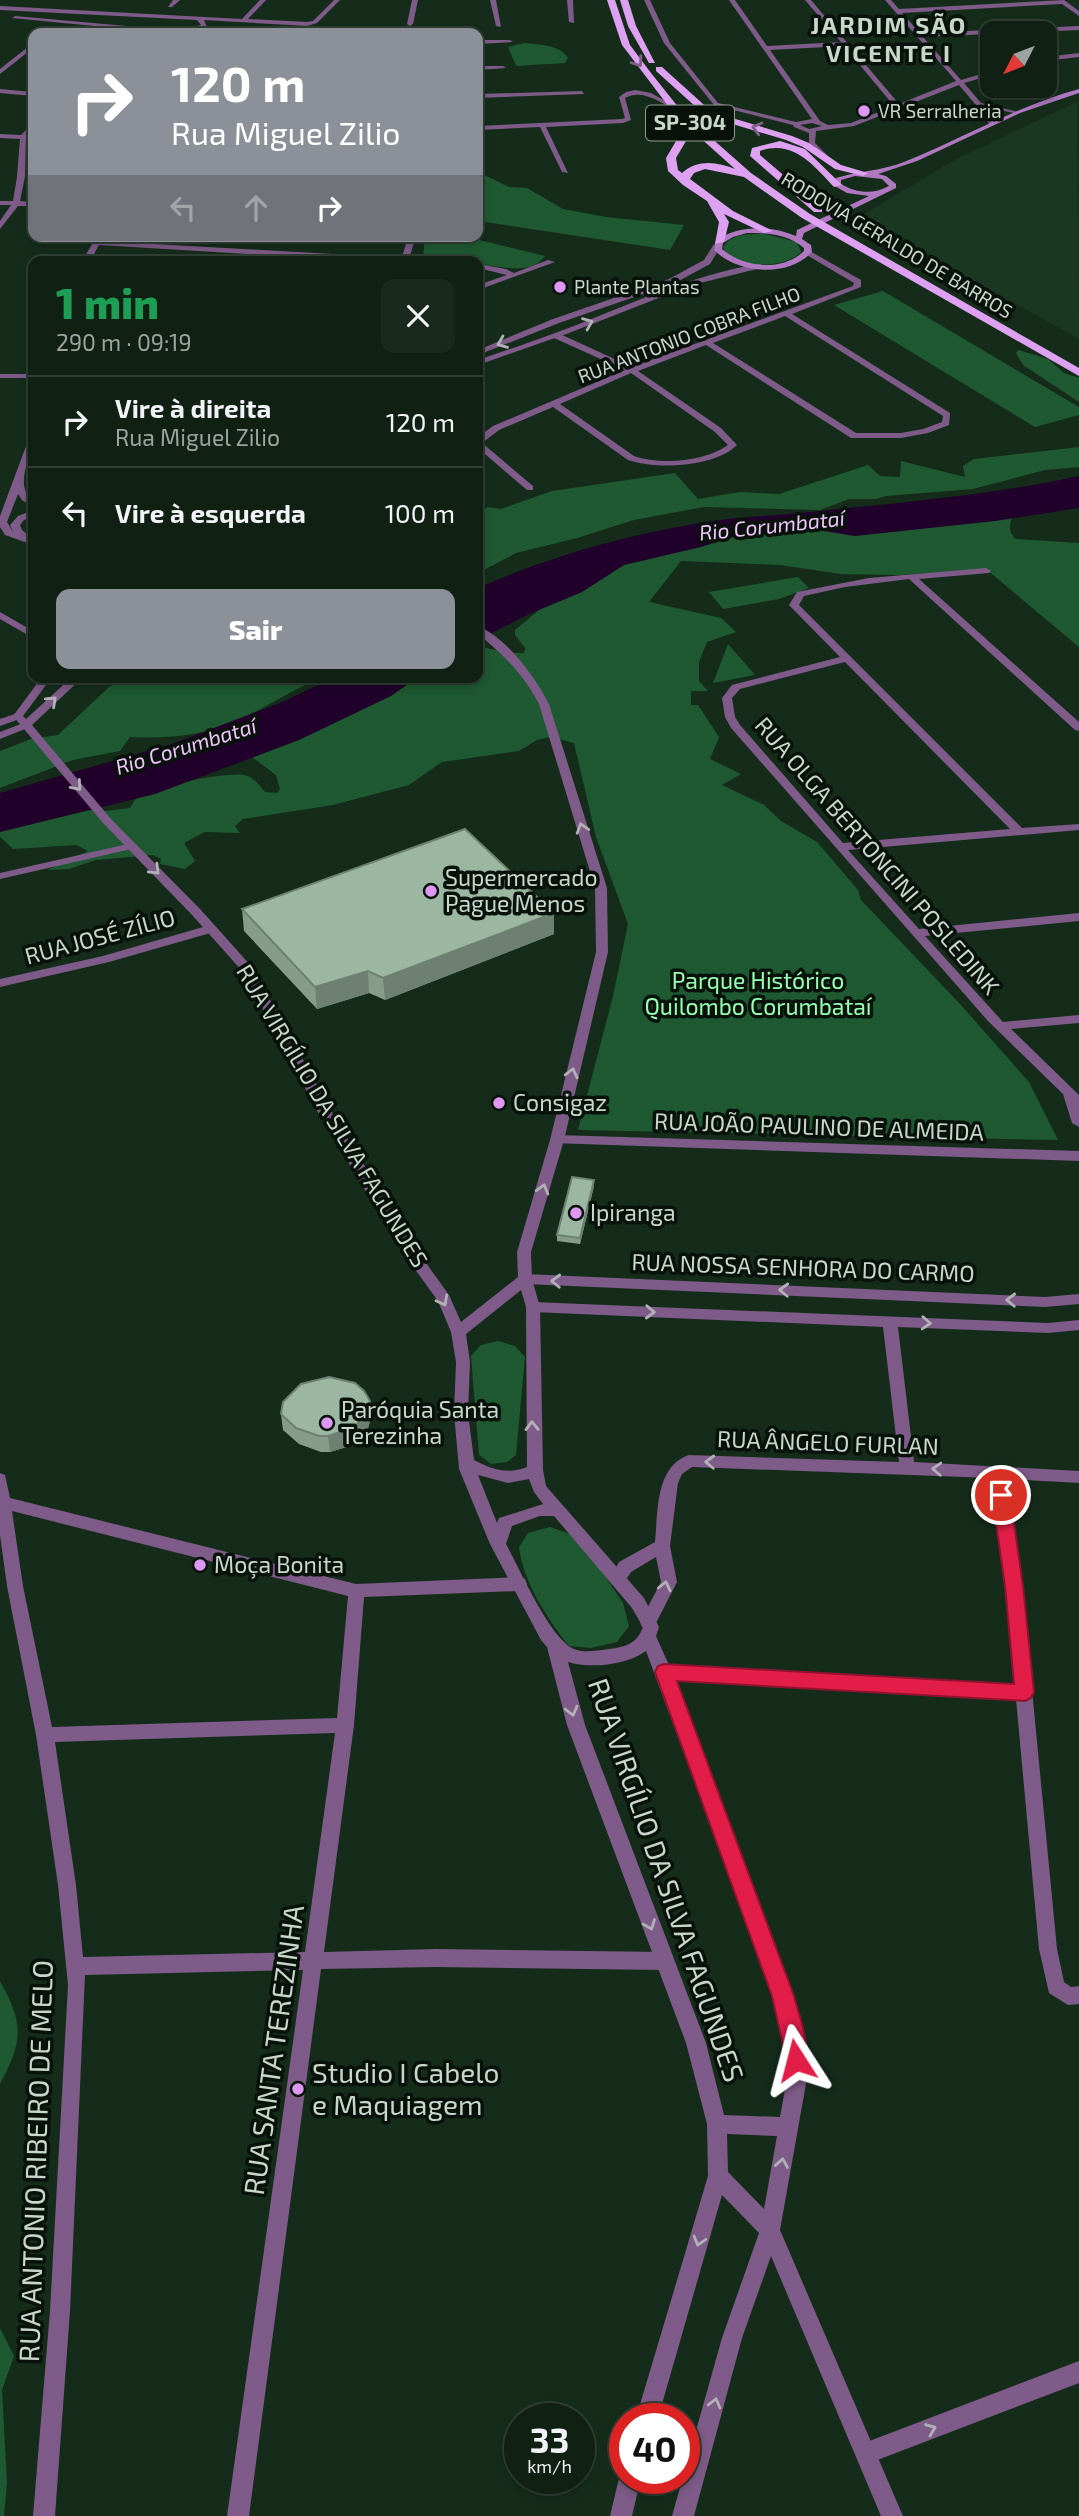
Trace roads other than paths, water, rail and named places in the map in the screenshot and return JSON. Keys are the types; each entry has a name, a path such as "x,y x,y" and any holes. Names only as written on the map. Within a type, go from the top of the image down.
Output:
{"highway":[{"name":"RODOVIA GERALDO DE BARROS","path":"611,0 626,45 677,111 748,175 806,216 855,239 1079,361"},
{"name":"RODOVIA GERALDO DE BARROS","path":"624,0 632,26 678,94 712,129 758,169 855,239 1079,373"},
{"path":"659,69 709,114 774,132 806,145 838,167 866,174"},
{"path":"677,111 684,136 670,164 686,183 711,201 742,221 772,231"},
{"path":"819,211 755,156 755,150 774,144 801,149 816,160 839,187"},
{"path":"686,183 685,176 694,168 718,166 741,175 789,203"},
{"path":"711,201 723,222 718,244"}],"main road":[{"path":"772,231 799,238 808,247 808,252 791,263 758,266 728,258 718,250 718,244 738,233 772,231 847,202 836,182 842,177 894,170 991,123 1079,94"},
{"path":"913,170 1004,125 1079,94"},
{"path":"866,174 884,177 892,182"},
{"path":"799,238 800,232 890,189 892,182 902,176"},
{"path":"839,187 857,193 882,192"}],"street":[{"path":"8,8 18,0"},
{"path":"134,28 136,22 159,15 177,0"},
{"path":"244,20 263,0"},
{"path":"0,8 131,17 159,15 307,24 315,22 337,0"},
{"path":"410,24 415,0"},
{"path":"493,0 499,26"},
{"path":"570,0 572,22"},
{"path":"647,0 667,43 716,104 797,124 817,122"},
{"path":"732,0 817,122 826,127"},
{"path":"808,0 897,106"},
{"path":"888,0 979,104 991,123"},
{"path":"898,11 1062,1 1079,14"},
{"path":"78,12 85,6"},
{"path":"170,6 183,16"},
{"path":"54,28 61,23 101,22 102,17 97,14"},
{"path":"0,16 102,28"},
{"path":"198,17 205,26 199,28"},
{"path":"266,28 272,23"},
{"path":"919,35 1079,28"},
{"path":"483,42 510,41"},
{"path":"766,48 845,44"},
{"path":"0,72 28,49"},
{"path":"1057,58 1079,55"},
{"path":"483,68 503,68"},
{"path":"797,124 799,129 813,131 852,125 980,76"},
{"path":"0,91 28,94"},
{"path":"483,96 582,93"},
{"path":"483,128 626,120 629,118 622,97 628,93 652,96 677,111"},
{"path":"979,104 1017,113"},
{"path":"542,125 566,172"},
{"path":"0,227 16,203 21,177 23,137 28,131"},
{"path":"813,131 812,143 826,157"},
{"path":"0,136 23,137"},
{"path":"0,203 28,204"},
{"path":"128,242 334,256"},
{"path":"483,351 556,321 672,281 707,262 718,244"},
{"name":"RUA ANTONIO COBRA FILHO","path":"483,439 496,428 632,370 857,287 858,282 847,274 808,252"},
{"path":"483,286 551,262"},
{"path":"483,361 557,336 693,280 718,272 758,266"},
{"path":"483,267 506,271 514,276"},
{"path":"709,343 854,436 908,433 946,423 947,415 787,314"},
{"path":"554,404 631,458 643,463 665,464 730,449 733,445 718,430 632,370 557,336"},
{"path":"0,376 28,376"},
{"path":"483,447 530,488"},
{"path":"28,461 2,522 8,533 28,539"},
{"path":"20,478 20,495"},
{"path":"20,495 28,486"},
{"path":"20,495 28,501"},
{"path":"28,515 15,525 18,532 28,538"},
{"path":"986,571 827,588 796,596 795,608 1019,832"},
{"path":"912,577 1079,728"},
{"path":"0,615 28,632"},
{"path":"483,633 519,663 534,683 544,704 601,888 602,952 557,1140 524,1252 525,1279 533,1307 535,1471 539,1488 638,1603 783,1996 794,2042 797,2078 770,2230 732,2338 683,2516"},
{"name":"RUA OLGA BERTONCINI POSLEDINK","path":"845,659 736,687 727,698 730,717 840,847 1000,1026 1074,1098"},
{"path":"0,723 18,716 43,683"},
{"path":"0,736 26,725 72,683"},
{"name":"RUA VIRGÍLIO DA SILVA FAGUNDES","path":"18,716 107,821 248,971 327,1116 411,1253 444,1299 458,1332 463,1362 461,1402 467,1469 498,1544 555,1645 576,1725 696,2043 717,2124 718,2176 651,2403"},
{"path":"840,847 1079,827"},
{"path":"0,876 132,846"},
{"path":"917,933 1079,917"},
{"name":"RUA JOSÉ ZÍLIO","path":"0,983 105,959 210,929"},
{"path":"1000,1026 1079,1019"},
{"path":"1074,1098 1079,1123"},
{"name":"RUA JOÃO PAULINO DE ALMEIDA","path":"557,1140 1079,1156"},
{"path":"458,1332 525,1279"},
{"name":"RUA NOSSA SENHORA DO CARMO","path":"525,1279 1045,1302 1079,1299"},
{"path":"533,1307 1048,1328 1079,1325"},
{"path":"890,1321 907,1468"},
{"name":"RUA ÂNGELO FURLAN","path":"662,1546 670,1483 676,1469 689,1461 1079,1477"},
{"path":"466,1462 502,1478 518,1478 535,1471"},
{"path":"998,1472 1014,1586 1048,1949 1056,1987 1074,1996"},
{"name":"RUA ANTONIO RIBEIRO DE MELO","path":"0,1479 15,1586 45,1735 67,1885 77,1985 60,2311 44,2516"},
{"path":"2,1504 356,1591 519,1584"},
{"path":"498,1544 505,1522 540,1510 558,1510"},
{"path":"555,1645 575,1658 622,1656 640,1648 669,1582 662,1546 625,1567 618,1578"},
{"name":"RUA SANTA TEREZINHA","path":"238,2516 345,1725 356,1591"},
{"path":"664,1672 1025,1692"},
{"path":"45,1735 345,1725"},
{"path":"75,1966 436,1958 664,1961"},
{"path":"717,2124 788,2127"},
{"path":"718,2176 770,2230 892,2516"},
{"path":"867,2453 1079,2372"},
{"path":"621,2516 626,2494"}],"water":[{"name":"Rio Corumbataí","path":"1079,476 1079,508 995,521 855,536 812,529 733,537 624,565 582,592 483,637 483,586 532,566 616,541 713,521 941,498"},
{"name":"Rio Corumbataí","path":"322,683 409,683 391,696 299,740 155,794 0,832 0,793 172,744 280,703"}],"place":[{"name":"VR Serralheria","path":"864,111"},
{"name":"Plante Plantas","path":"560,287"},
{"name":"Supermercado Pague Menos","path":"431,891"},
{"name":"Consigaz","path":"499,1103"},
{"name":"Ipiranga","path":"576,1213"},
{"name":"Paróquia Santa Terezinha","path":"327,1423"},
{"name":"Moça Bonita","path":"200,1565"},
{"name":"Studio I Cabelo e Maquiagem","path":"298,2089"}],"district":[{"name":"JARDIM SÃO VICENTE I","path":"889,40"}],"park label":[{"name":"Parque Histórico Quilombo Corumbataí","path":"758,994"}]}
